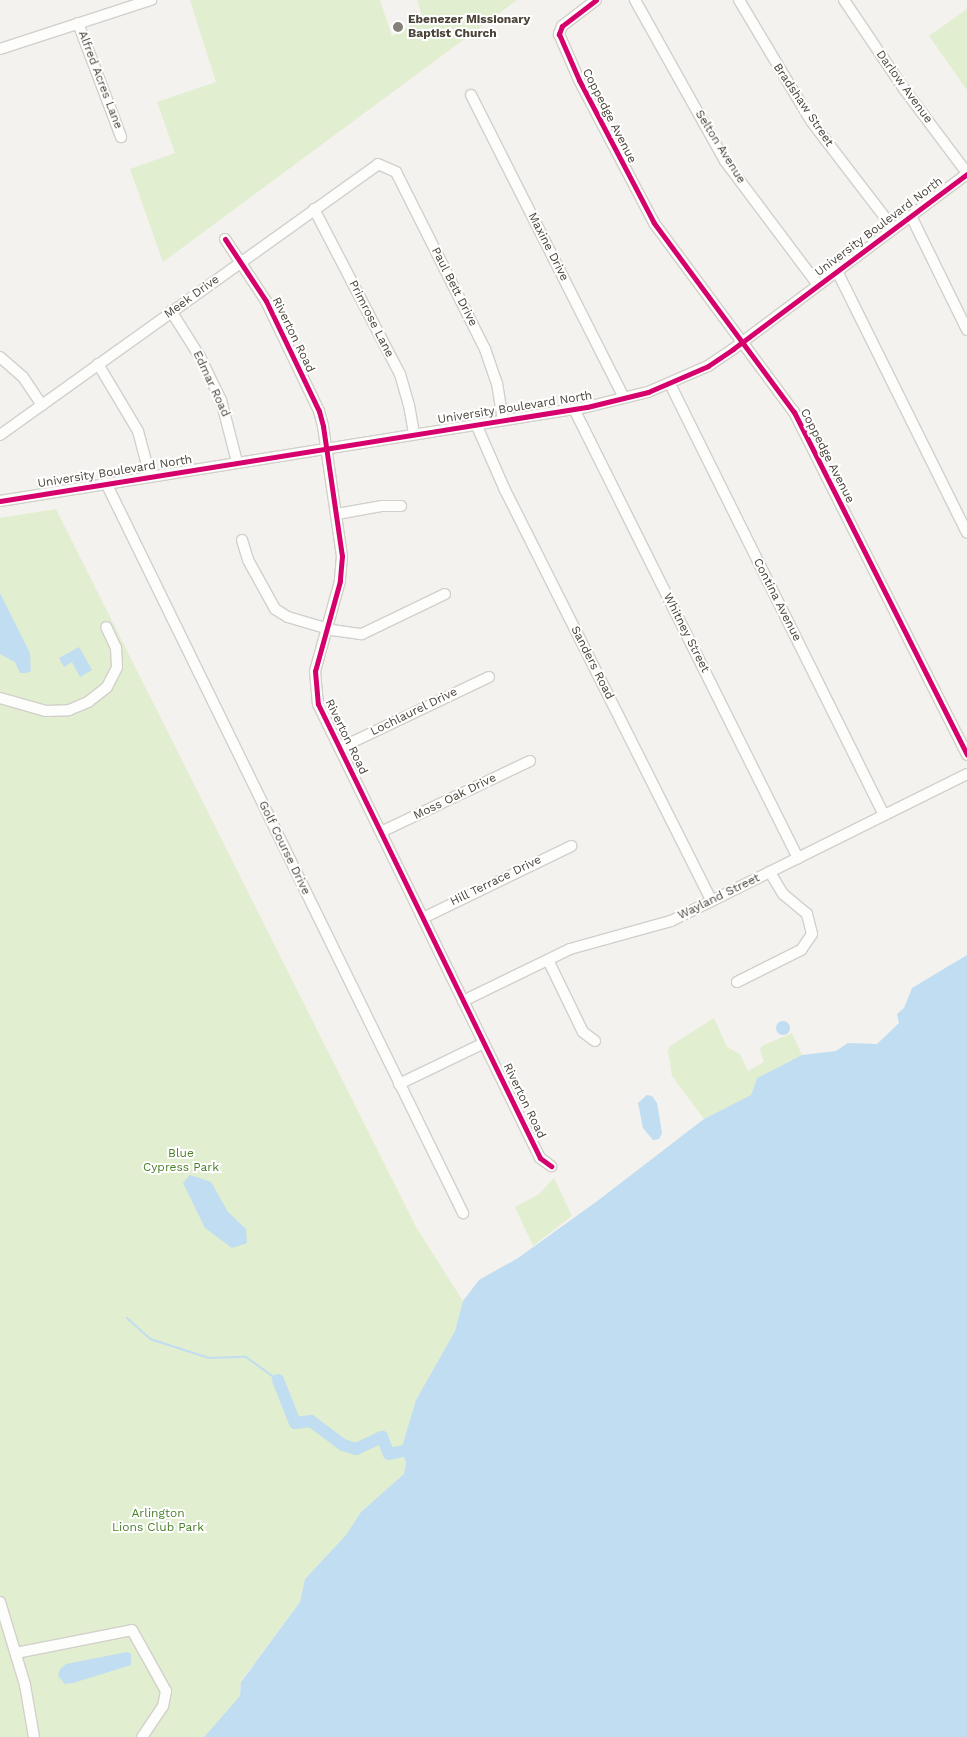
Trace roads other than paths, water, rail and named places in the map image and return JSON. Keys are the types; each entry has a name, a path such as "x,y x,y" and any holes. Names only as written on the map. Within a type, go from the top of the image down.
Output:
{"street":[{"path":"0,49 152,0"},
{"name":"Coppedge Avenue","path":"596,0 562,26 560,38 646,210 778,389 807,436 967,755"},
{"name":"Selton Avenue","path":"635,0 726,160 818,285"},
{"name":"Bradshaw Street","path":"739,0 811,122 893,228"},
{"name":"Darlow Avenue","path":"844,0 904,89 967,173"},
{"name":"Alfred Acres Lane","path":"78,23 122,137"},
{"name":"Maxine Drive","path":"471,95 624,398"},
{"name":"Meek Drive","path":"0,435 370,168 386,165"},
{"name":"Paul Bett Drive","path":"386,165 396,172 485,349 497,383 502,419"},
{"name":"University Boulevard North","path":"0,501 502,419 574,409 624,398 670,384 708,366 742,342 967,173"},
{"name":"Primrose Lane","path":"314,209 400,374 410,405 414,434"},
{"path":"911,216 967,330"},
{"name":"Riverton Road","path":"225,239 266,301 319,411 337,514 342,569 318,655 315,684 321,711 540,1158 551,1166"},
{"path":"836,271 967,534"},
{"name":"Edmar Road","path":"171,311 200,357 221,400 237,462"},
{"path":"0,357 23,377 42,404"},
{"path":"98,364 138,431 150,476"},
{"name":"Contina Avenue","path":"670,384 884,815"},
{"name":"Whitney Street","path":"574,409 798,858"},
{"name":"Sanders Road","path":"476,424 505,490 712,901"},
{"name":"Golf Course Drive","path":"106,483 463,1213"},
{"path":"337,514 382,506 401,506"},
{"path":"242,540 248,560 275,609 288,617 326,628 362,634 445,594"},
{"path":"0,698 46,711 69,710 88,702 107,687 117,667 116,648 106,627"},
{"name":"Lochlaurel Drive","path":"340,748 489,677"},
{"name":"Moss Oak Drive","path":"381,832 530,761"},
{"name":"Wayland Street","path":"463,1001 584,944 657,927 967,774"},
{"name":"Hill Terrace Drive","path":"422,918 571,846"},
{"path":"737,982 801,950 812,934 807,914 783,894 770,872"},
{"path":"548,960 583,1032 595,1041"},
{"path":"399,1084 484,1043"},
{"path":"0,1602 32,1712 34,1737"},
{"path":"16,1653 132,1630 166,1691 163,1706 142,1737"}],"water":[{"path":"0,593 30,653 31,671 26,673 20,673 15,662 0,654"},
{"path":"79,647 92,670 80,677 72,662 64,667 59,658"},
{"path":"967,955 967,1737 204,1737 240,1696 241,1682 300,1602 305,1579 346,1535 361,1512 404,1474 406,1463 401,1450 416,1400 455,1331 463,1301 479,1280 518,1258 596,1202 704,1119 751,1095 757,1078 802,1055 836,1051 848,1043 877,1044 899,1023 897,1014 904,1008 912,988"},
{"path":"780,1021 786,1021 790,1028 786,1035 780,1035 776,1031 776,1025"},
{"path":"647,1095 652,1096 657,1103 662,1133 659,1139 653,1140 643,1128 638,1103"},
{"path":"190,1175 211,1182 228,1212 246,1229 247,1243 232,1248 205,1228 183,1183"},
{"path":"127,1652 131,1654 131,1665 73,1683 65,1684 58,1676 60,1669 66,1664"}],"waterway":[{"path":"127,1318 150,1339 209,1358 246,1357 278,1380"},
{"path":"278,1380 295,1423 311,1421 343,1445 356,1449 382,1437 389,1454 408,1450 414,1456"}],"place":[{"name":"Ebenezer Missionary Baptist Church","path":"398,27"}],"park label":[{"name":"Blue Cypress Park","path":"181,1161"},
{"name":"Arlington Lions Club Park","path":"158,1521"}]}
